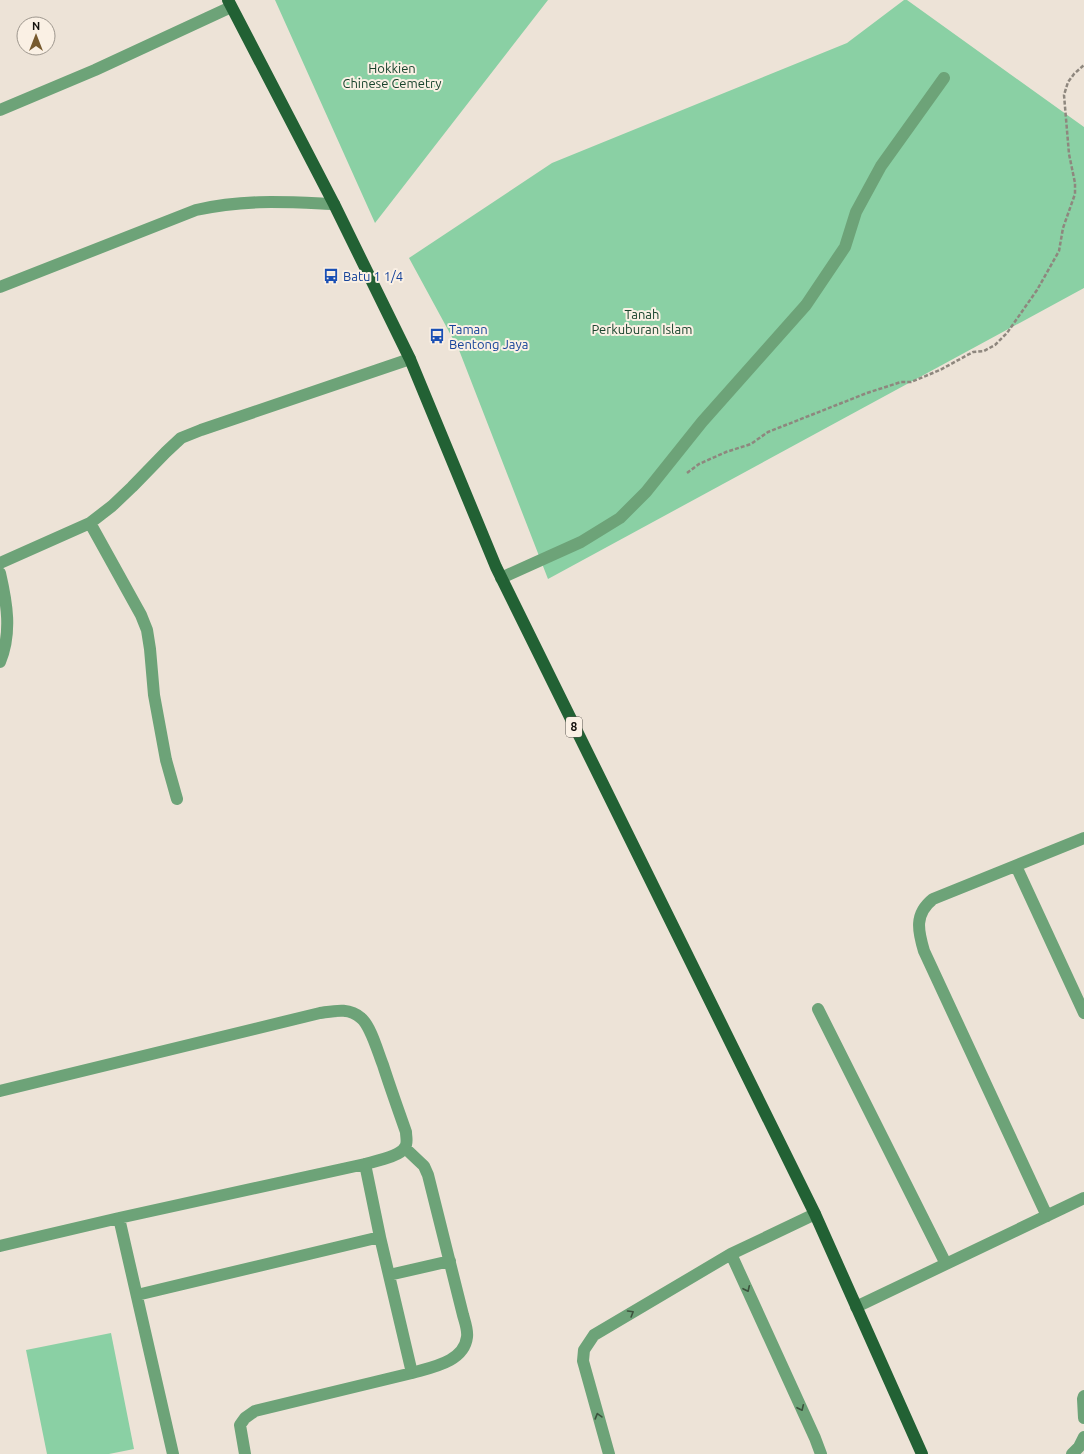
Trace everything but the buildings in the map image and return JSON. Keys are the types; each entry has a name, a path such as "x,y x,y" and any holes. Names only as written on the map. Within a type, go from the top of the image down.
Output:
{"main road":[{"name":"8","path":"229,3 334,204 410,359 501,578 815,1214 922,1454"}],"street":[{"path":"0,110 95,70 229,3"},
{"path":"501,578 581,542 620,518 646,492 702,422 806,305 845,247 856,212 882,166 944,78"},
{"path":"0,286 196,210 220,204 271,201 334,204"},
{"path":"0,563 90,523 132,488 166,452 182,438 201,430 410,359"},
{"path":"90,523 141,615 147,630 154,694 166,760 177,800"},
{"path":"0,573 8,618 7,640 0,662"},
{"path":"1047,1216 924,951 919,933 918,922 926,905 933,900 1084,838"},
{"path":"1016,866 1084,1013"},
{"path":"818,1009 946,1264"},
{"path":"0,1091 320,1013 342,1010 351,1012 365,1021 374,1040 406,1132 407,1143 405,1148 397,1155 365,1164 119,1218 0,1246"},
{"path":"245,1454 240,1426 245,1418 255,1411 412,1373 440,1364 459,1354 464,1347 467,1336 466,1327 428,1175 424,1166 405,1148"},
{"path":"365,1164 380,1237 412,1373"},
{"path":"856,1307 1084,1198"},
{"path":"609,1454 583,1361 584,1350 594,1335 731,1254 815,1214"},
{"path":"119,1218 173,1454"},
{"path":"137,1294 380,1237"},
{"path":"731,1254 815,1438 820,1454"},
{"path":"390,1275 450,1261"},
{"path":"1084,1396 1084,1418"},
{"path":"1072,1454 1079,1447 1084,1437"}],"path":[{"path":"682,477 699,464 726,452 751,444 768,432 867,393 901,382 911,382 940,370 973,352 984,351 995,345 1007,333 1037,290 1059,251 1063,228 1075,194 1075,183 1069,154 1064,94 1068,82 1084,65"}],"green space":[{"name":"Hokkien Chinese Cemetry","path":"275,0 548,0 375,223"},
{"name":"Tanah Perkuburan Islam","path":"904,0 907,0 1084,127 1084,288 548,579 459,350 409,258 552,163 847,43"},
{"path":"111,1333 134,1449 109,1454 47,1454 26,1350"}],"place":[{"name":"Batu 1 1/4","path":"331,276"},
{"name":"Taman Bentong Jaya","path":"437,336"}]}
